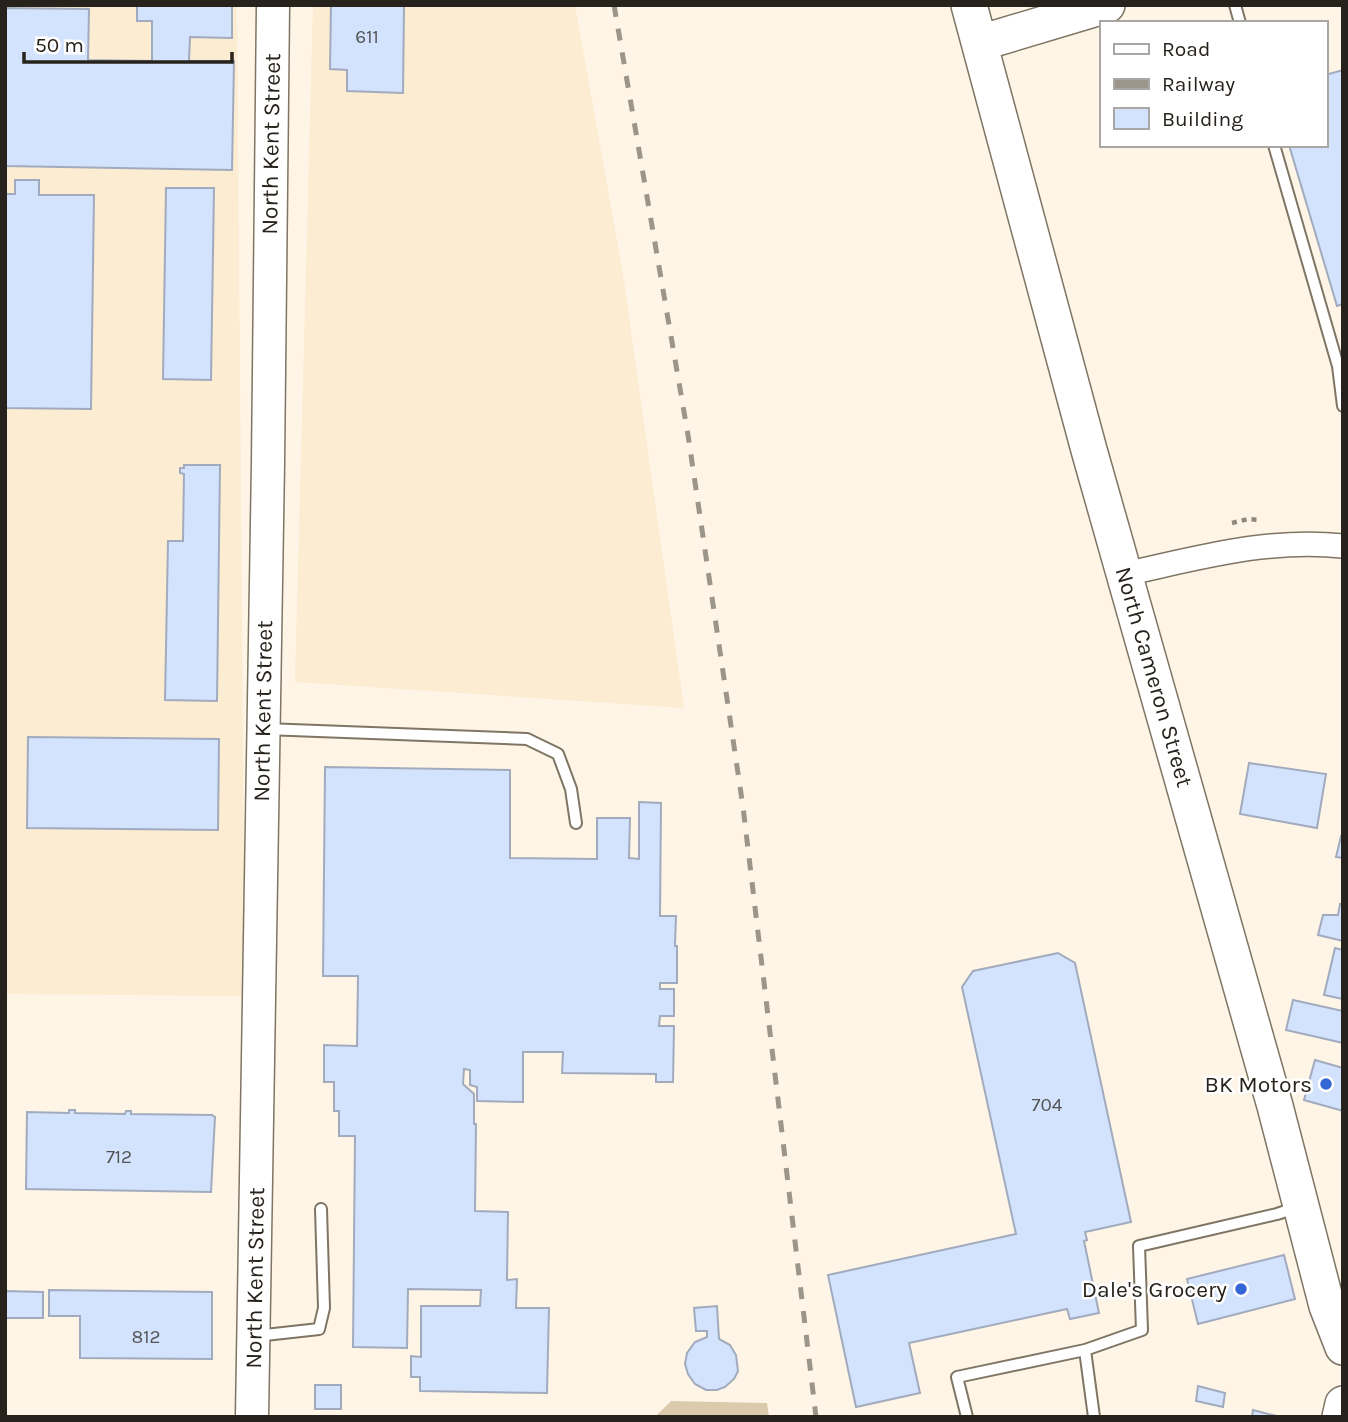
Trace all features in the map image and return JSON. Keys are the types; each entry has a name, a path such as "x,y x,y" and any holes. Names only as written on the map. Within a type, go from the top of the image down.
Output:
{"main road":[{"name":"North Cameron Street","path":"969,5 1301,1206 1333,1294 1343,1347"},
{"path":"980,43 1107,5"},
{"path":"1340,1417 1343,1404"}],"street":[{"name":"North Kent Street","path":"252,1417 273,5"},
{"path":"1125,574 1257,546 1307,542 1343,546"}],"lane":[{"path":"1275,147 1338,366 1343,406"},
{"path":"263,729 527,739 558,754 571,789 576,823"},
{"path":"967,1417 957,1377 1085,1350 1142,1330 1139,1246 1301,1206"},
{"path":"253,1336 319,1329 324,1308 321,1209"},
{"path":"1085,1350 1094,1417"}],"path":[{"path":"1222,526 1248,519 1262,520"}],"shaded area":[{"path":"5,5 237,5 245,996 5,994"},
{"path":"313,5 575,5 623,274 684,708 295,682"},
{"path":"671,1401 767,1403 769,1417 655,1417"}],"building":[{"path":"137,5 232,5 232,38 190,37 189,61 234,61 232,170 5,166 5,8 89,9 88,60 152,61 152,21 137,21"},
{"path":"331,5 404,5 403,93 347,91 347,70 330,69"},
{"path":"1343,70 1343,304 1337,306 1290,147 1327,147 1327,74"},
{"path":"15,180 39,180 39,195 94,195 91,409 5,408 5,194 15,194"},
{"path":"166,188 214,188 211,380 163,379"},
{"path":"184,465 220,465 217,701 165,700 168,541 183,541 184,474 180,473 180,468 184,468"},
{"path":"28,737 219,739 218,830 27,828"},
{"path":"1249,763 1326,774 1317,828 1240,814"},
{"path":"325,767 510,770 510,858 597,859 597,818 630,818 629,858 639,859 639,802 661,803 660,916 676,916 677,983 660,983 660,989 674,989 674,1016 660,1016 659,1026 674,1026 673,1082 656,1082 656,1074 562,1073 563,1052 523,1052 523,1102 477,1101 477,1087 470,1085 470,1070 464,1069 463,1084 474,1094 475,1211 508,1212 507,1280 517,1279 516,1308 549,1308 547,1393 420,1391 420,1377 411,1377 411,1356 421,1357 421,1306 480,1306 481,1290 408,1289 407,1348 353,1347 355,1136 339,1136 339,1111 334,1111 334,1082 324,1082 324,1045 357,1046 358,976 323,976"},
{"path":"1343,836 1343,858 1336,857"},
{"path":"1340,904 1343,905 1343,941 1318,935 1323,915 1338,915"},
{"path":"1335,948 1343,950 1343,999 1324,995"},
{"path":"1058,953 1075,963 1131,1222 1085,1232 1087,1240 1084,1241 1099,1313 1070,1319 1067,1309 909,1343 920,1393 856,1407 828,1275 1016,1234 962,987 973,971"},
{"path":"1293,1000 1343,1011 1343,1043 1286,1030"},
{"name":"BK Motors","path":"1315,1060 1343,1068 1343,1111 1304,1100"},
{"path":"69,1110 75,1110 75,1113 125,1114 126,1111 131,1111 131,1114 212,1115 215,1117 211,1192 26,1189 27,1112 69,1113"},
{"name":"Dale's Grocery","path":"1284,1255 1295,1299 1198,1324 1187,1279"},
{"path":"49,1290 212,1292 212,1359 80,1358 80,1316 49,1316"},
{"path":"5,1291 43,1292 43,1318 5,1318"},
{"path":"717,1306 719,1339 730,1345 736,1355 738,1371 725,1387 706,1390 695,1384 685,1364 687,1353 695,1342 707,1337 707,1331 696,1331 694,1308"},
{"path":"315,1385 341,1385 341,1409 315,1409"},
{"path":"1198,1386 1225,1393 1223,1407 1196,1401"},
{"path":"1253,1410 1280,1417 1252,1417"}],"railway":[{"path":"614,5 688,435 743,807 816,1417"}],"place":[{"name":"BK Motors","path":"1326,1084"},
{"name":"Dale's Grocery","path":"1241,1289"}]}
